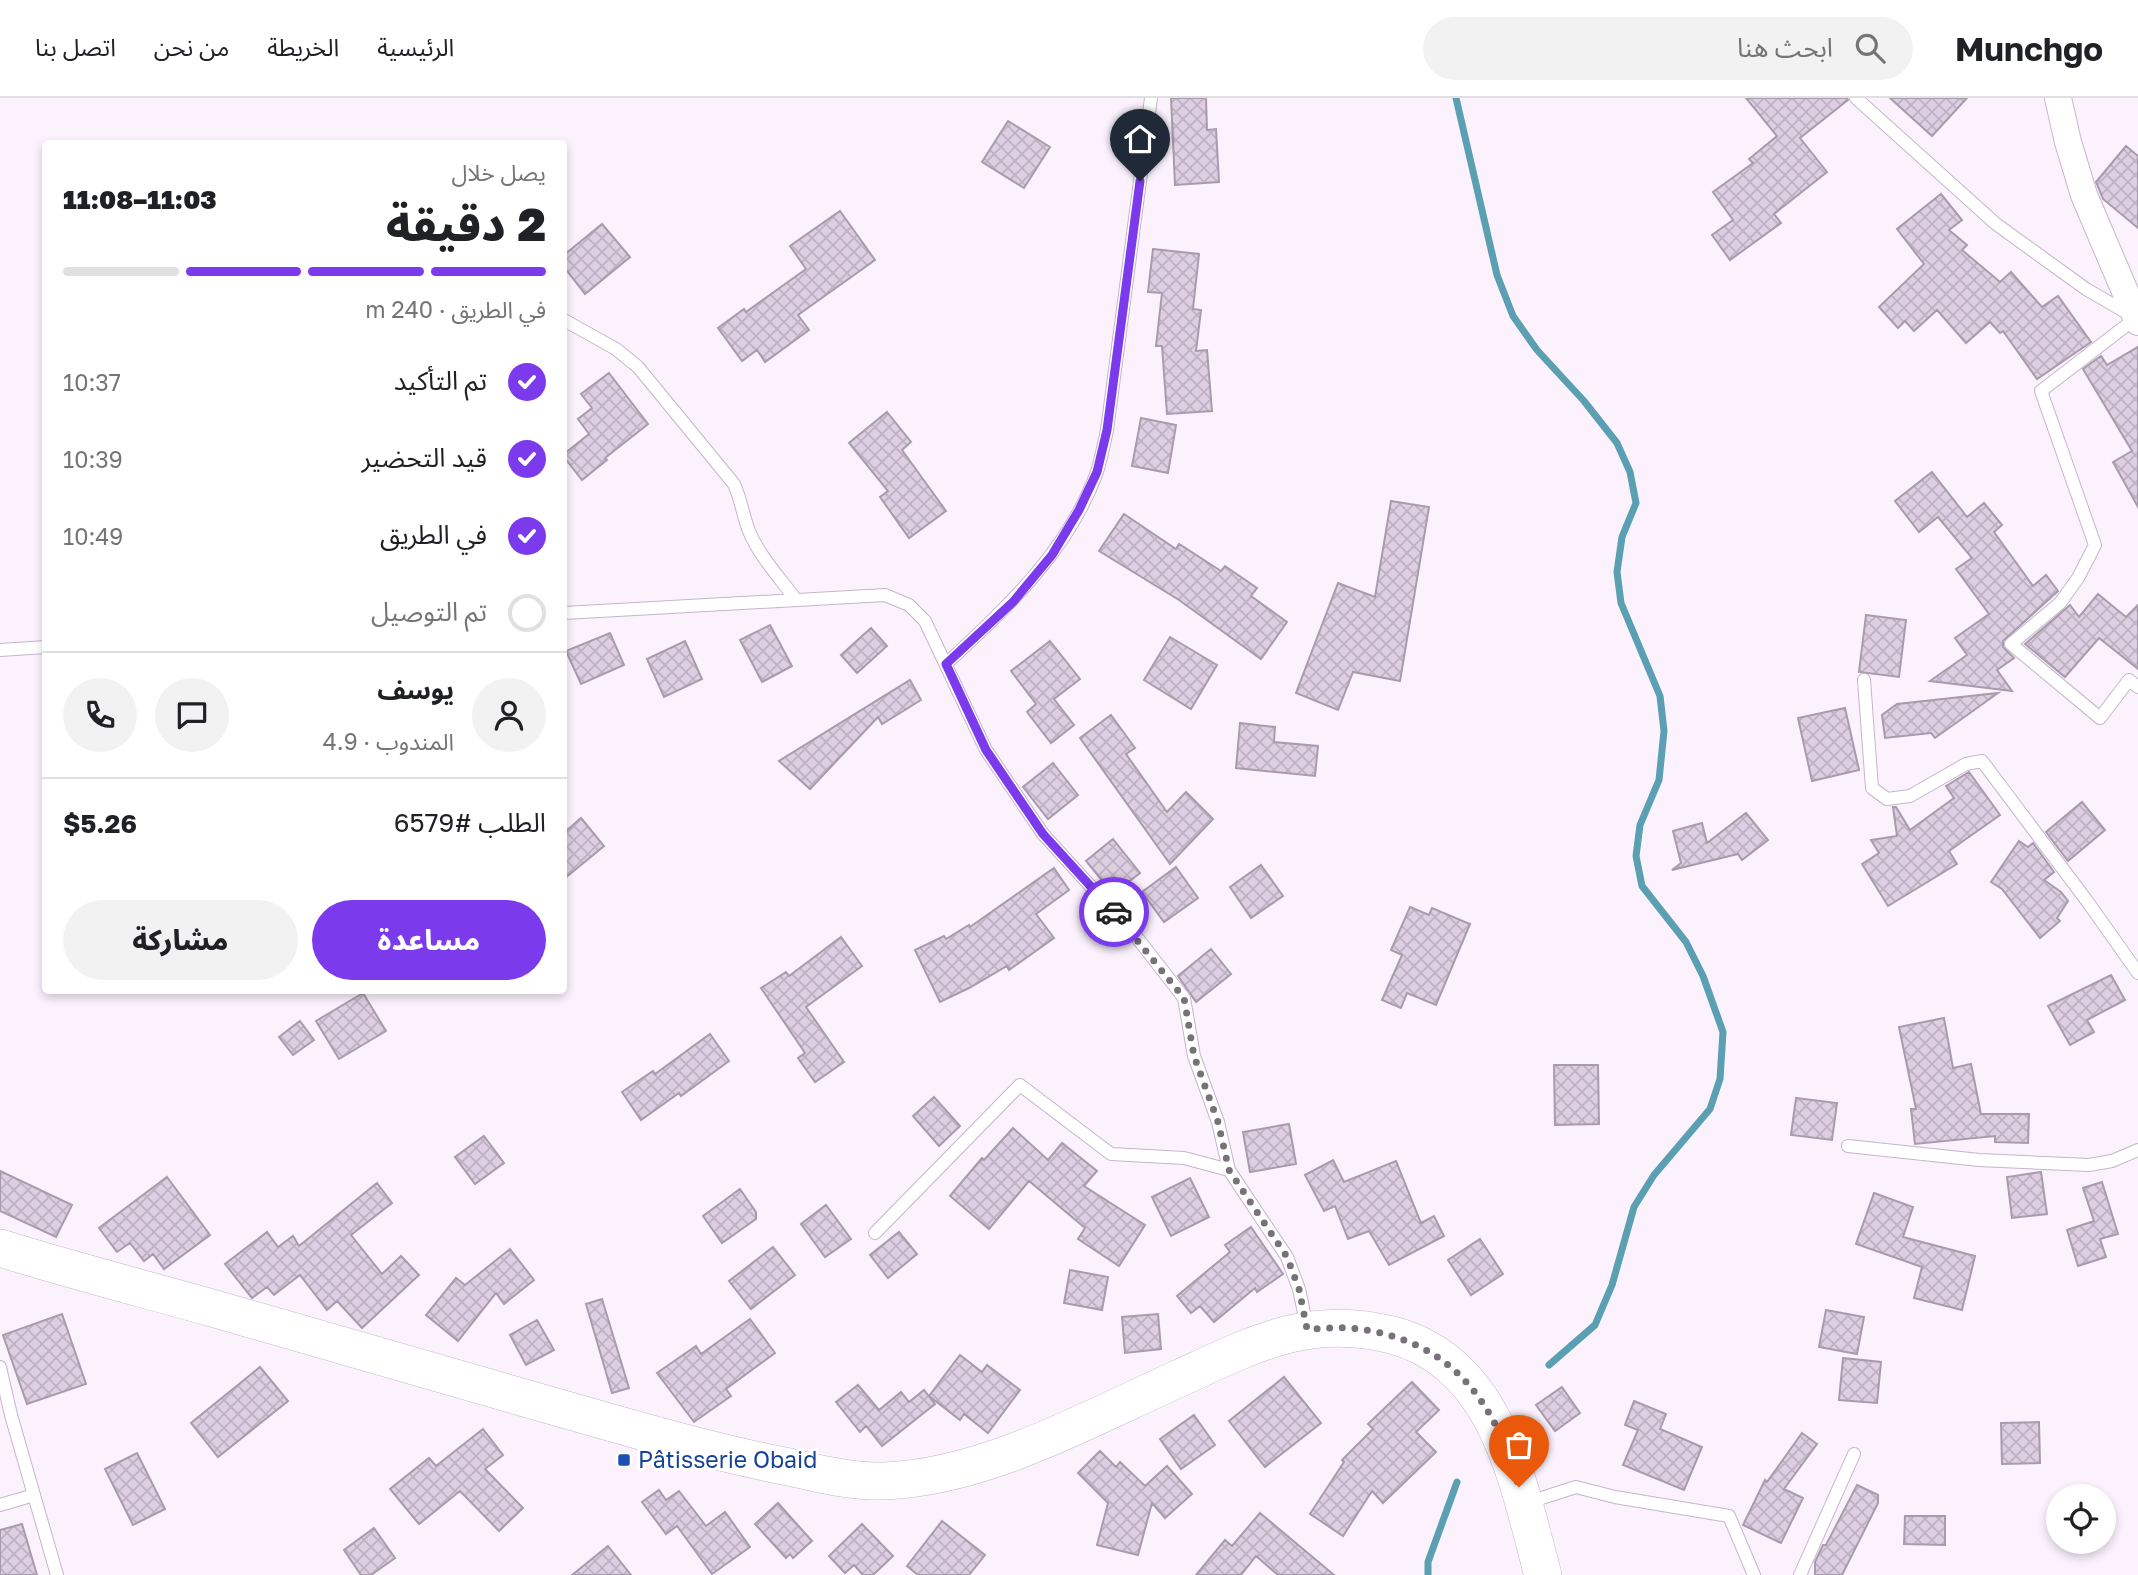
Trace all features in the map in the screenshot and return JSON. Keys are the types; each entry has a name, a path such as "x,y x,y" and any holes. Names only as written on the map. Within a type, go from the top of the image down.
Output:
{"street":[{"path":"2058,98 2084,195 2137,321"},
{"path":"0,1248 621,1426 760,1462 848,1479 884,1481 971,1467 1019,1450 1252,1344 1307,1329 1350,1328 1395,1336 1435,1353 1469,1382 1494,1419 1514,1469 1543,1575"}],"lane":[{"path":"946,664 1013,602 1052,555 1079,510 1097,472 1107,430 1151,98"},
{"path":"1856,98 1996,224 2074,281 2137,321 2041,391 2095,545 2078,578 2060,603 2011,644 2100,718 2129,680 2138,687"},
{"path":"567,322 616,349 638,367 734,484 750,531 765,558 796,600"},
{"path":"567,613 884,595 909,606 925,621 986,750 1043,834 1135,935 1184,998 1194,1056 1214,1110 1229,1170 1287,1257 1299,1289 1307,1329"},
{"path":"0,650 42,648"},
{"path":"1864,680 1872,788 1887,799 1910,796 1966,764 1982,761 2138,973"},
{"path":"875,1233 1020,1085 1111,1154 1184,1158 1229,1170"},
{"path":"1848,1146 1979,1160 2089,1165 2112,1161 2138,1150"},
{"path":"0,1367 6,1417 34,1495 57,1575"},
{"path":"1800,1575 1854,1454"},
{"path":"1524,1504 1576,1487 1615,1497 1730,1517 1754,1575"},
{"path":"0,1505 34,1495"}],"building":[{"path":"1171,98 1206,98 1207,130 1216,129 1219,182 1175,185"},
{"path":"1746,98 1848,100 1800,138 1827,172 1774,214 1781,223 1730,260 1712,235 1733,220 1713,192 1753,163 1749,159 1777,136"},
{"path":"1890,98 1967,98 1932,136"},
{"path":"1008,121 1050,147 1024,188 982,162"},
{"path":"2126,146 2138,156 2138,228 2103,199 2096,182"},
{"path":"1941,194 1962,220 1949,230 1967,245 1962,250 2000,282 2011,272 2042,307 2058,296 2091,342 2037,379 2003,331 2000,333 1990,322 1966,343 1937,310 1914,331 1905,321 1898,328 1879,307 1924,264 1897,229"},
{"path":"840,211 875,260 798,315 809,330 765,362 757,350 742,361 718,328 744,309 746,312 806,269 790,246"},
{"path":"602,224 630,257 585,294 567,271 567,253"},
{"path":"1153,249 1199,254 1193,309 1201,310 1196,351 1207,350 1212,411 1167,414 1162,346 1156,346 1162,293 1148,292"},
{"path":"2138,347 2138,507 2113,462 2132,451 2083,369 2101,356 2107,365"},
{"path":"609,373 648,424 582,480 567,461 567,452 589,434 578,419 592,408 581,394"},
{"path":"887,412 911,442 902,450 946,511 909,538 880,497 888,491 849,443"},
{"path":"1141,418 1176,425 1168,473 1132,466"},
{"path":"1932,472 1967,517 1984,503 2002,525 1994,532 2033,586 2046,575 2058,591 2003,641 2003,647 2014,658 1997,670 2012,691 1930,681 1967,655 1955,638 1989,614 1956,569 1972,558 1938,517 1919,532 1895,501"},
{"path":"1391,501 1429,507 1400,681 1353,672 1338,710 1296,693 1338,583 1375,597"},
{"path":"1124,514 1176,549 1179,544 1221,571 1225,566 1257,588 1251,596 1287,622 1261,659 1179,600 1099,551"},
{"path":"2098,594 2126,617 2138,605 2138,669 2099,638 2065,677 2025,644 2070,605 2079,617"},
{"path":"1866,615 1906,620 1899,677 1859,672"},
{"path":"770,625 792,666 762,682 740,640"},
{"path":"871,628 887,646 857,673 841,655"},
{"path":"610,633 624,665 581,684 567,651"},
{"path":"1170,637 1217,665 1191,709 1144,680"},
{"path":"685,641 702,679 664,697 647,659"},
{"path":"1050,641 1080,679 1054,699 1074,725 1051,743 1027,712 1036,704 1011,671"},
{"path":"910,680 921,700 882,724 878,717 810,789 779,761"},
{"path":"1998,693 1935,738 1931,733 1885,738 1882,715 1897,704"},
{"path":"1845,708 1859,770 1812,781 1798,718"},
{"path":"1111,715 1135,748 1126,754 1167,812 1186,792 1213,819 1170,864 1080,738"},
{"path":"1240,723 1275,727 1274,742 1318,746 1315,776 1236,768"},
{"path":"1053,763 1078,795 1048,819 1023,787"},
{"path":"1969,772 2000,815 1949,851 1957,864 1888,906 1862,864 1879,853 1871,840 1897,836 1893,807 1896,807 1910,830 1954,798 1946,786"},
{"path":"2082,802 2105,830 2068,861 2046,832"},
{"path":"1746,813 1768,840 1742,860 1738,854 1672,870 1681,863 1673,831 1702,823 1707,843"},
{"path":"581,818 604,846 567,877 567,830"},
{"path":"1113,839 1140,873 1113,894 1086,861"},
{"path":"2019,841 2028,847 2033,843 2054,872 2044,880 2061,892 2068,901 2057,918 2060,921 2040,938 2002,889 1991,882"},
{"path":"1261,865 1283,896 1251,918 1230,887"},
{"path":"1176,867 1198,898 1164,922 1142,892"},
{"path":"1054,868 1069,890 1036,914 1054,938 1009,970 1007,966 940,1002 915,950 944,936 946,939 969,925 970,927"},
{"path":"1410,907 1429,915 1432,908 1470,924 1436,1005 1407,993 1401,1008 1382,1000 1402,955 1391,950"},
{"path":"841,937 862,966 806,1007 844,1062 815,1082 798,1058 805,1053 761,988 786,972 789,976"},
{"path":"1211,949 1231,974 1196,1002 1178,976"},
{"path":"2111,975 2125,1000 2087,1020 2094,1032 2070,1045 2048,1006"},
{"path":"364,994 386,1031 339,1059 316,1021"},
{"path":"1944,1018 1953,1068 1971,1064 1981,1114 2029,1114 2028,1143 1995,1142 1995,1136 1915,1144 1911,1109 1916,1109 1899,1027"},
{"path":"300,1021 314,1040 293,1055 279,1037"},
{"path":"710,1034 729,1061 681,1096 679,1093 641,1120 622,1092 653,1071 655,1074"},
{"path":"1554,1065 1598,1065 1599,1124 1555,1125"},
{"path":"934,1097 960,1126 939,1146 913,1116"},
{"path":"1796,1098 1837,1103 1832,1140 1791,1135"},
{"path":"1289,1124 1296,1164 1250,1172 1243,1132"},
{"path":"1013,1128 1048,1160 1062,1143 1097,1171 1084,1186 1145,1225 1119,1266 1078,1239 1085,1228 1029,1181 989,1229 950,1196 982,1158 984,1160"},
{"path":"484,1136 504,1163 475,1184 455,1157"},
{"path":"1333,1160 1344,1182 1396,1161 1421,1223 1434,1216 1444,1236 1389,1265 1369,1231 1348,1239 1335,1206 1324,1211 1305,1175"},
{"path":"0,1171 72,1205 56,1237 0,1211"},
{"path":"2041,1172 2047,1214 2012,1218 2007,1177"},
{"path":"167,1177 210,1235 164,1269 153,1254 144,1261 130,1243 117,1252 99,1228"},
{"path":"1190,1178 1209,1217 1171,1236 1152,1197"},
{"path":"2102,1182 2118,1234 2100,1239 2106,1257 2078,1266 2067,1230 2094,1221 2083,1188"},
{"path":"377,1183 392,1203 351,1235 382,1274 401,1256 419,1275 362,1328 337,1301 327,1310 300,1275 274,1295 267,1287 252,1298 225,1264 267,1232 278,1247 293,1236 299,1246"},
{"path":"740,1189 756,1212 756,1219 722,1243 703,1216"},
{"path":"1874,1193 1913,1207 1903,1237 1975,1256 1962,1310 1914,1298 1922,1267 1856,1244"},
{"path":"826,1205 851,1239 825,1257 801,1224"},
{"path":"1251,1227 1283,1274 1257,1292 1255,1288 1214,1322 1200,1306 1191,1313 1177,1296 1230,1252 1225,1245"},
{"path":"899,1232 917,1254 888,1278 870,1255"},
{"path":"1480,1239 1503,1274 1471,1295 1448,1260"},
{"path":"773,1247 795,1275 751,1309 729,1281"},
{"path":"510,1249 534,1280 504,1304 496,1293 458,1341 426,1315 456,1278 465,1285"},
{"path":"1070,1270 1108,1277 1102,1310 1064,1303"},
{"path":"602,1299 629,1388 612,1393 586,1304"},
{"path":"1826,1310 1864,1317 1857,1354 1819,1347"},
{"path":"62,1314 86,1384 27,1404 3,1335"},
{"path":"1158,1314 1161,1349 1125,1353 1122,1317"},
{"path":"750,1319 775,1353 726,1389 731,1396 694,1422 657,1373 696,1346 701,1354"},
{"path":"537,1320 554,1350 526,1365 510,1335"},
{"path":"960,1355 982,1372 987,1365 1020,1390 988,1433 964,1414 960,1420 929,1396"},
{"path":"1843,1358 1881,1362 1877,1403 1839,1400"},
{"path":"260,1367 288,1401 218,1457 191,1423"},
{"path":"1284,1377 1321,1423 1265,1467 1229,1421"},
{"path":"1412,1382 1439,1410 1416,1432 1436,1452 1383,1503 1372,1491 1343,1536 1310,1514 1344,1462 1342,1460 1373,1429 1368,1424"},
{"path":"858,1385 879,1410 901,1392 909,1402 924,1390 935,1404 882,1446 866,1426 860,1432 836,1402"},
{"path":"1562,1387 1580,1413 1555,1431 1536,1405"},
{"path":"1634,1401 1666,1414 1660,1429 1702,1447 1684,1490 1623,1465 1638,1430 1625,1425"},
{"path":"1194,1415 1215,1445 1181,1469 1160,1439"},
{"path":"2039,1422 2040,1463 2002,1464 2001,1423"},
{"path":"483,1429 503,1455 485,1469 523,1508 499,1531 460,1491 419,1524 390,1489 429,1458 436,1466"},
{"path":"1802,1433 1817,1444 1784,1489 1803,1498 1781,1543 1743,1525 1765,1480 1767,1482"},
{"path":"1100,1451 1116,1467 1120,1462 1145,1486 1167,1466 1192,1494 1165,1518 1152,1503 1138,1555 1097,1545 1108,1503 1078,1473"},
{"path":"137,1453 165,1509 133,1525 105,1469"},
{"path":"1857,1485 1878,1495 1878,1503 1842,1575 1815,1575 1815,1562"},
{"path":"659,1490 666,1500 679,1491 706,1526 725,1512 750,1547 712,1574 677,1526 666,1534 642,1502"},
{"path":"778,1503 812,1541 793,1558 790,1554 786,1558 755,1524"},
{"path":"1260,1513 1334,1575 1278,1575 1256,1556 1241,1575 1196,1575 1225,1540 1232,1546"},
{"path":"1905,1516 1945,1516 1945,1545 1904,1544"},
{"path":"942,1521 985,1555 969,1575 918,1575 907,1566"},
{"path":"22,1524 37,1575 0,1575 0,1530"},
{"path":"862,1524 893,1556 873,1575 863,1575 854,1565 845,1573 829,1556"},
{"path":"374,1528 395,1558 371,1575 361,1575 344,1550"},
{"path":"608,1546 631,1575 572,1575"}],"waterway":[{"path":"1456,98 1497,275 1513,316 1537,350 1584,401 1617,443 1630,472 1636,503 1622,537 1617,572 1621,603 1660,696 1664,731 1659,780 1640,825 1636,856 1642,886 1686,942 1703,976 1723,1032 1720,1079 1710,1109 1654,1175 1634,1207 1612,1285 1595,1325 1549,1365"},
{"path":"1428,1575 1428,1562 1457,1482"}],"way so far":[{"path":"1114,912 1184,998 1194,1056 1218,1122 1229,1170 1287,1257 1299,1289 1307,1329 1350,1328 1395,1336 1435,1353 1469,1382 1494,1419 1519,1487"}],"place":[{"name":"Pâtisserie Obaid","path":"624,1460"}],"route":[{"path":"1114,912 1043,834 986,750 946,664 1013,602 1052,555 1079,510 1097,472 1107,430 1140,181"}]}
